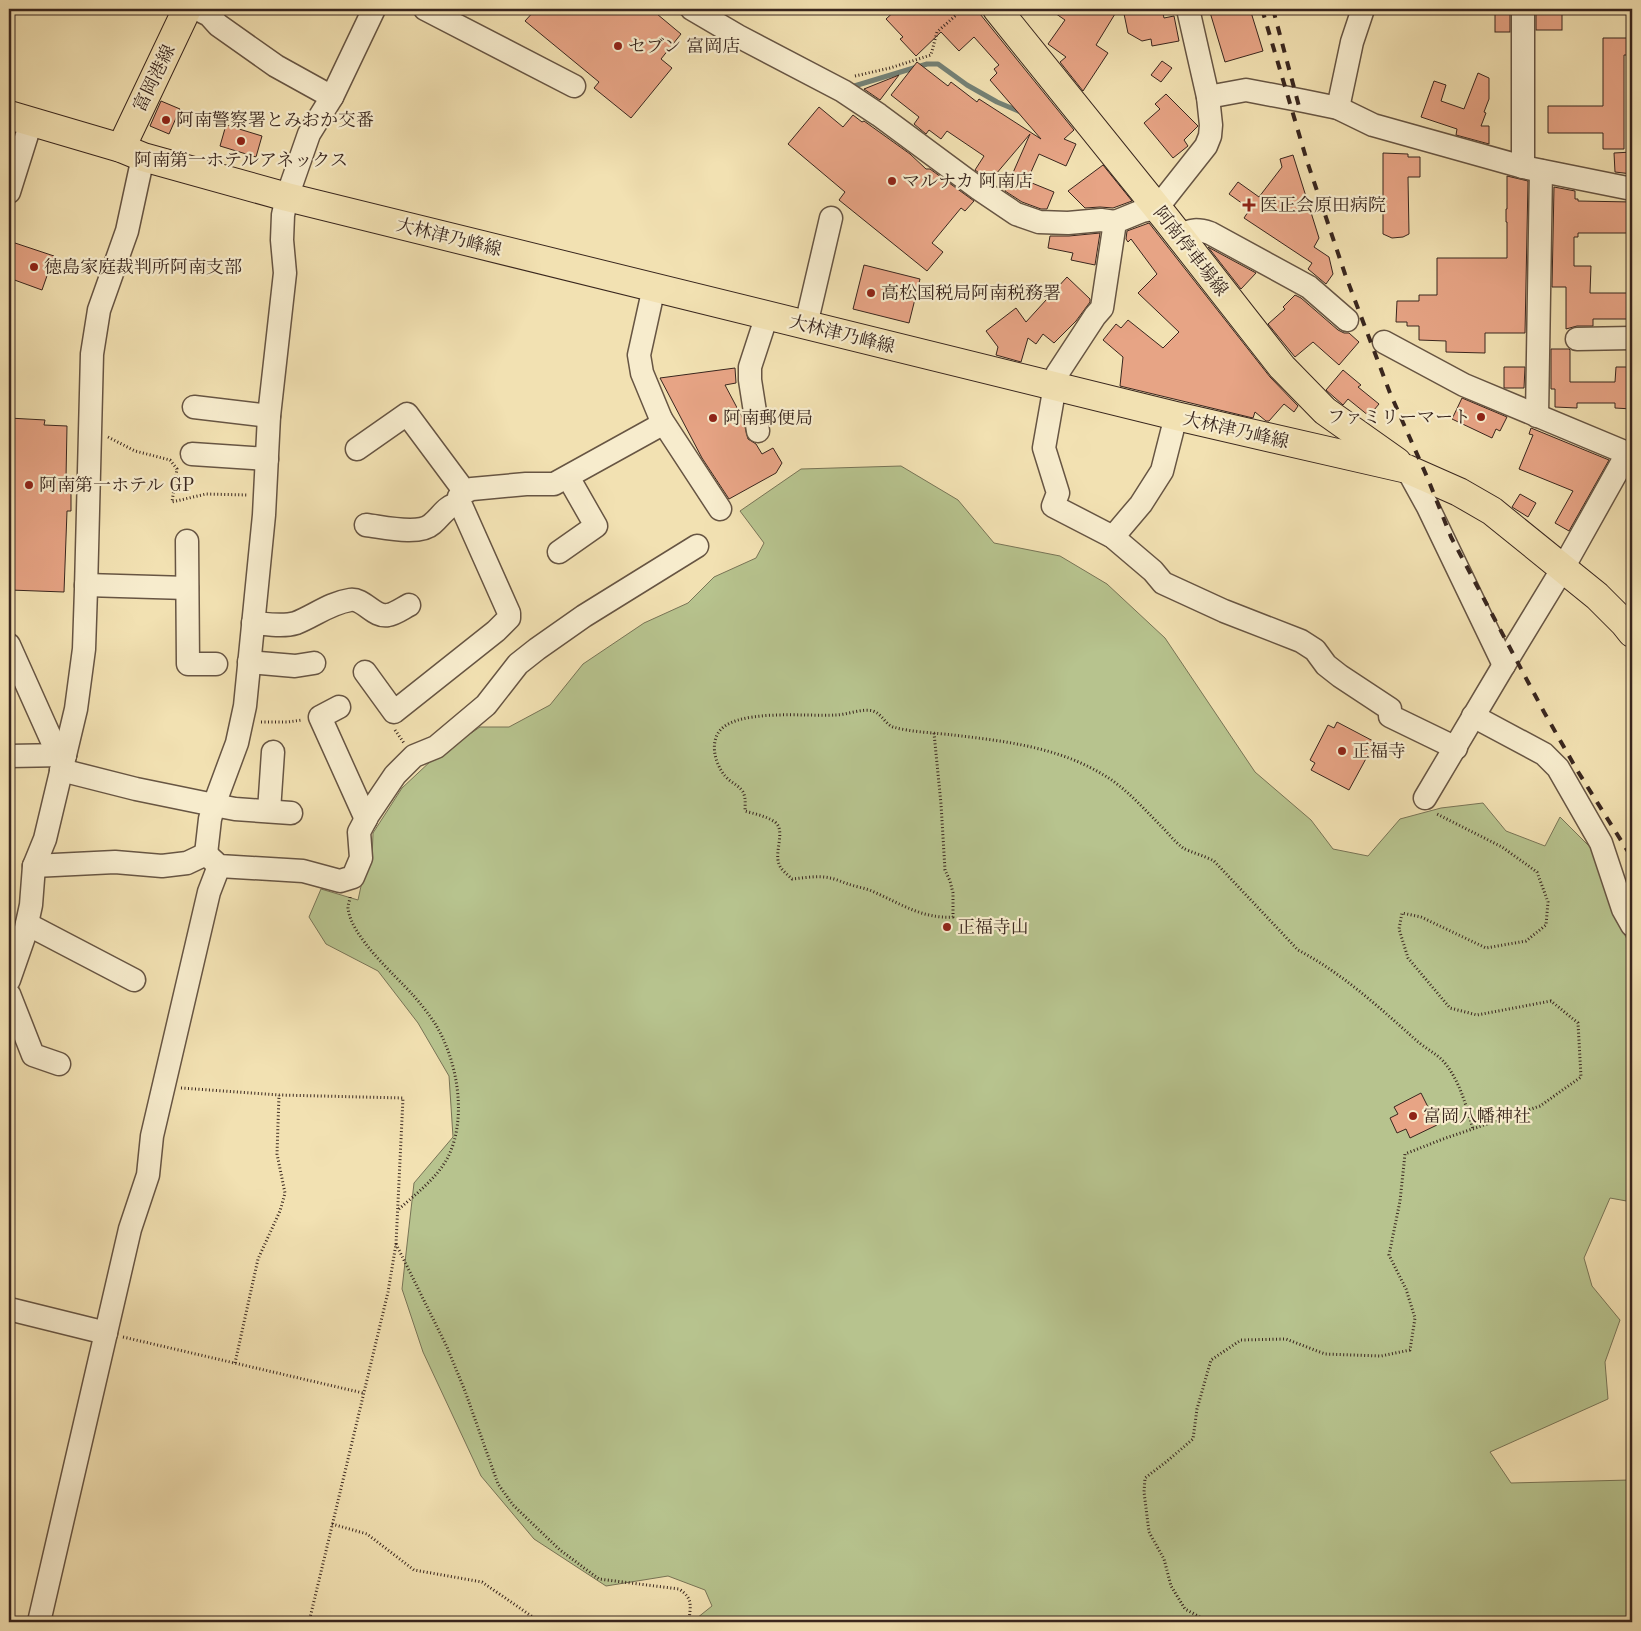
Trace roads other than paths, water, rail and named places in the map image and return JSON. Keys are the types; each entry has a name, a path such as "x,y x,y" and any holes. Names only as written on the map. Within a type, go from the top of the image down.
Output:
{"main road":[{"name":"富岡港線","path":"132,152 187,9"},
{"name":"阿南停車場線","path":"996,9 1157,208 1282,367 1325,411 1407,470"},
{"name":"大林津乃峰線","path":"20,119 286,197 1176,416 1407,470 1459,492 1492,511 1597,596 1632,633"}],"street":[{"path":"197,9 209,15 218,25 276,66 332,97"},
{"path":"40,1622 130,1229 148,1174 152,1136 209,892 212,860 210,819 237,744 242,722 265,495 269,416 285,273 282,240 286,197 309,134 332,97 374,9"},
{"path":"425,9 574,86"},
{"path":"692,9 738,36 834,87 879,115 1016,214 1039,222 1068,223 1101,220 1115,222 1142,211 1157,208 1208,141 1211,125 1208,97 1188,9"},
{"path":"1338,108 1352,42 1364,9"},
{"path":"1523,9 1532,169 1537,416"},
{"path":"1208,97 1246,90 1338,108 1372,126 1532,169 1632,189"},
{"path":"9,192 20,119"},
{"path":"9,980 24,937 31,905 34,866 45,839 76,709 84,649 92,354 99,310 127,231 132,152"},
{"path":"806,325 831,218"},
{"path":"1115,222 1102,308 1057,374 1044,448 1058,493 1053,506 1113,537 1153,571 1163,583 1224,611 1301,641 1315,650 1326,665 1340,676 1390,709 1390,716 1456,748"},
{"path":"1179,236 1187,231 1198,229 1210,233 1309,287 1347,320"},
{"path":"654,287 639,355 642,373 661,419 720,508"},
{"path":"758,431 750,380 750,367 767,315"},
{"path":"1577,339 1632,338"},
{"path":"1384,342 1464,385 1631,455 1623,461 1563,568 1425,798"},
{"path":"194,407 269,416"},
{"path":"357,449 407,414 462,497 509,613 508,618 496,631 394,712 365,672"},
{"path":"1113,537 1142,504 1162,471 1176,416"},
{"path":"366,525 420,530 432,525 446,509 472,489 526,484 554,484 657,427 661,419"},
{"path":"192,454 267,459"},
{"path":"1407,470 1428,507 1504,665"},
{"path":"558,552 596,526 568,477"},
{"path":"187,541 188,664 216,664"},
{"path":"34,866 115,862 162,866 212,860 303,871 340,881 352,877 361,858 359,832 395,775 414,756 436,747 486,705 518,664 537,649 584,616 697,546"},
{"path":"86,585 187,588"},
{"path":"253,623 285,625 295,623 323,609 351,600 359,601 381,615 388,616 409,605"},
{"path":"9,645 63,763"},
{"path":"249,662 295,666 314,663"},
{"path":"340,707 320,717 366,819"},
{"path":"1473,716 1544,754 1558,768 1601,843 1623,909 1632,925"},
{"path":"9,756 63,763 136,789 235,809 280,812 273,752"},
{"path":"27,924 134,980"},
{"path":"9,994 33,1055 59,1064"},
{"path":"9,1309 106,1333"}],"waterway":[{"path":"675,9 687,16"},
{"path":"851,87 927,64 938,64 967,85 997,102 1023,113"}],"railway":[{"path":"1262,9 1307,161 1345,274 1390,393 1451,537 1544,712 1577,770 1632,858"},
{"path":"1273,9 1300,110"}],"place":[{"name":"セブン 富岡店","path":"618,46"},
{"name":"阿南警察署とみおか交番","path":"166,120"},
{"name":"阿南第一ホテルアネックス","path":"241,141"},
{"name":"マルナカ 阿南店","path":"892,181"},
{"name":"医正会原田病院","path":"1249,205"},
{"name":"徳島家庭裁判所阿南支部","path":"34,267"},
{"name":"高松国税局阿南税務署","path":"871,293"},
{"name":"ファミリーマート","path":"1481,417"},
{"name":"阿南郵便局","path":"713,418"},
{"name":"阿南第一ホテル GP","path":"29,485"},
{"name":"正福寺","path":"1342,751"},
{"name":"正福寺山","path":"947,927"},
{"name":"富岡八幡神社","path":"1413,1116"}]}
